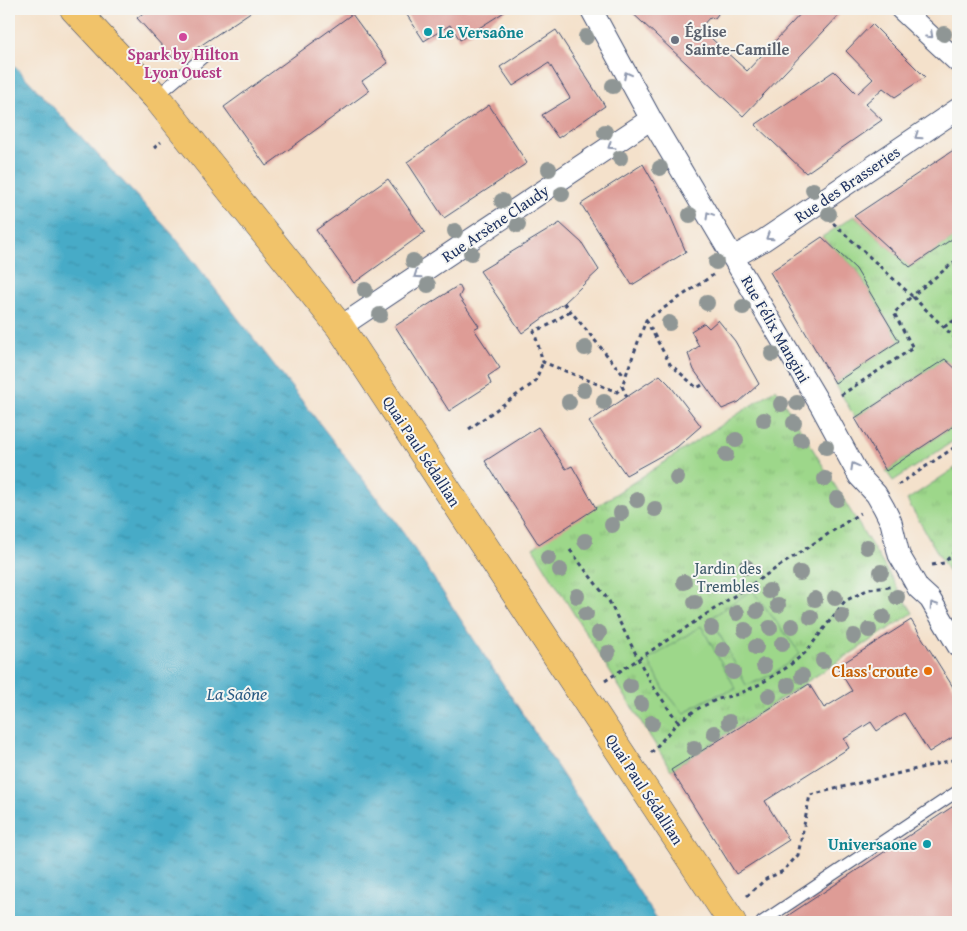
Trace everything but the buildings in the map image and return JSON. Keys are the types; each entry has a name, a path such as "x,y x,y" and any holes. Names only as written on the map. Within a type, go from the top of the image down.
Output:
{"main road":[{"name":"Quai Paul Sédallian","path":"74,9 156,96 340,327 728,917"}],"street":[{"name":"Rue Félix Mangini","path":"591,9 651,119 822,408 859,476 876,494 884,508 891,522 899,555 918,588 930,599 958,646"},
{"path":"901,9 958,62"},
{"name":"Rue des Brasseries","path":"734,257 764,240 958,109"},
{"name":"Rue Arsène Claudy","path":"340,327 651,119"}],"lane":[{"path":"156,96 209,52"},
{"path":"762,922 958,790"}],"path":[{"path":"824,227 832,222 958,341"},
{"path":"822,408 913,348 894,313 958,259"},
{"path":"544,362 617,392 622,386 646,320 713,275"},
{"path":"564,303 625,378"},
{"path":"469,429 535,382 544,362 534,331 549,325 570,311"},
{"path":"944,327 958,318"},
{"path":"646,320 670,364 697,388 704,384"},
{"path":"622,386 627,397"},
{"path":"583,695 857,514 873,513 892,503 898,485 958,445"},
{"path":"635,774 678,722 699,708 718,699 739,694 786,668 806,652 845,601 869,589 888,588 918,567 944,563 958,548"},
{"path":"570,550 609,601 650,682 678,722"},
{"path":"728,917 766,879 783,872 798,855 810,795 953,760 958,755"}],"green space":[{"path":"854,216 910,267 958,235 958,371 945,359 855,418 835,383 899,341 856,269 822,237"},
{"name":"Jardin des Trembles","path":"776,389 913,613 671,770 533,548"},
{"path":"958,423 958,438 893,481 886,471"},
{"path":"958,466 958,588 907,500"},
{"path":"752,590 800,653 761,680 746,685 711,618"},
{"path":"701,626 736,689 708,699 684,714 665,691 648,660"}],"water":[{"name":"La Saône","path":"9,60 174,236 400,527 659,922 9,922"}],"place":[{"name":"Le Versaône","path":"428,32"},
{"name":"Spark by Hilton Lyon Ouest","path":"183,37"},
{"name":"Église Sainte-Camille","path":"675,40"},
{"name":"Class'croute","path":"928,671"},
{"name":"Universaone","path":"927,844"}]}
